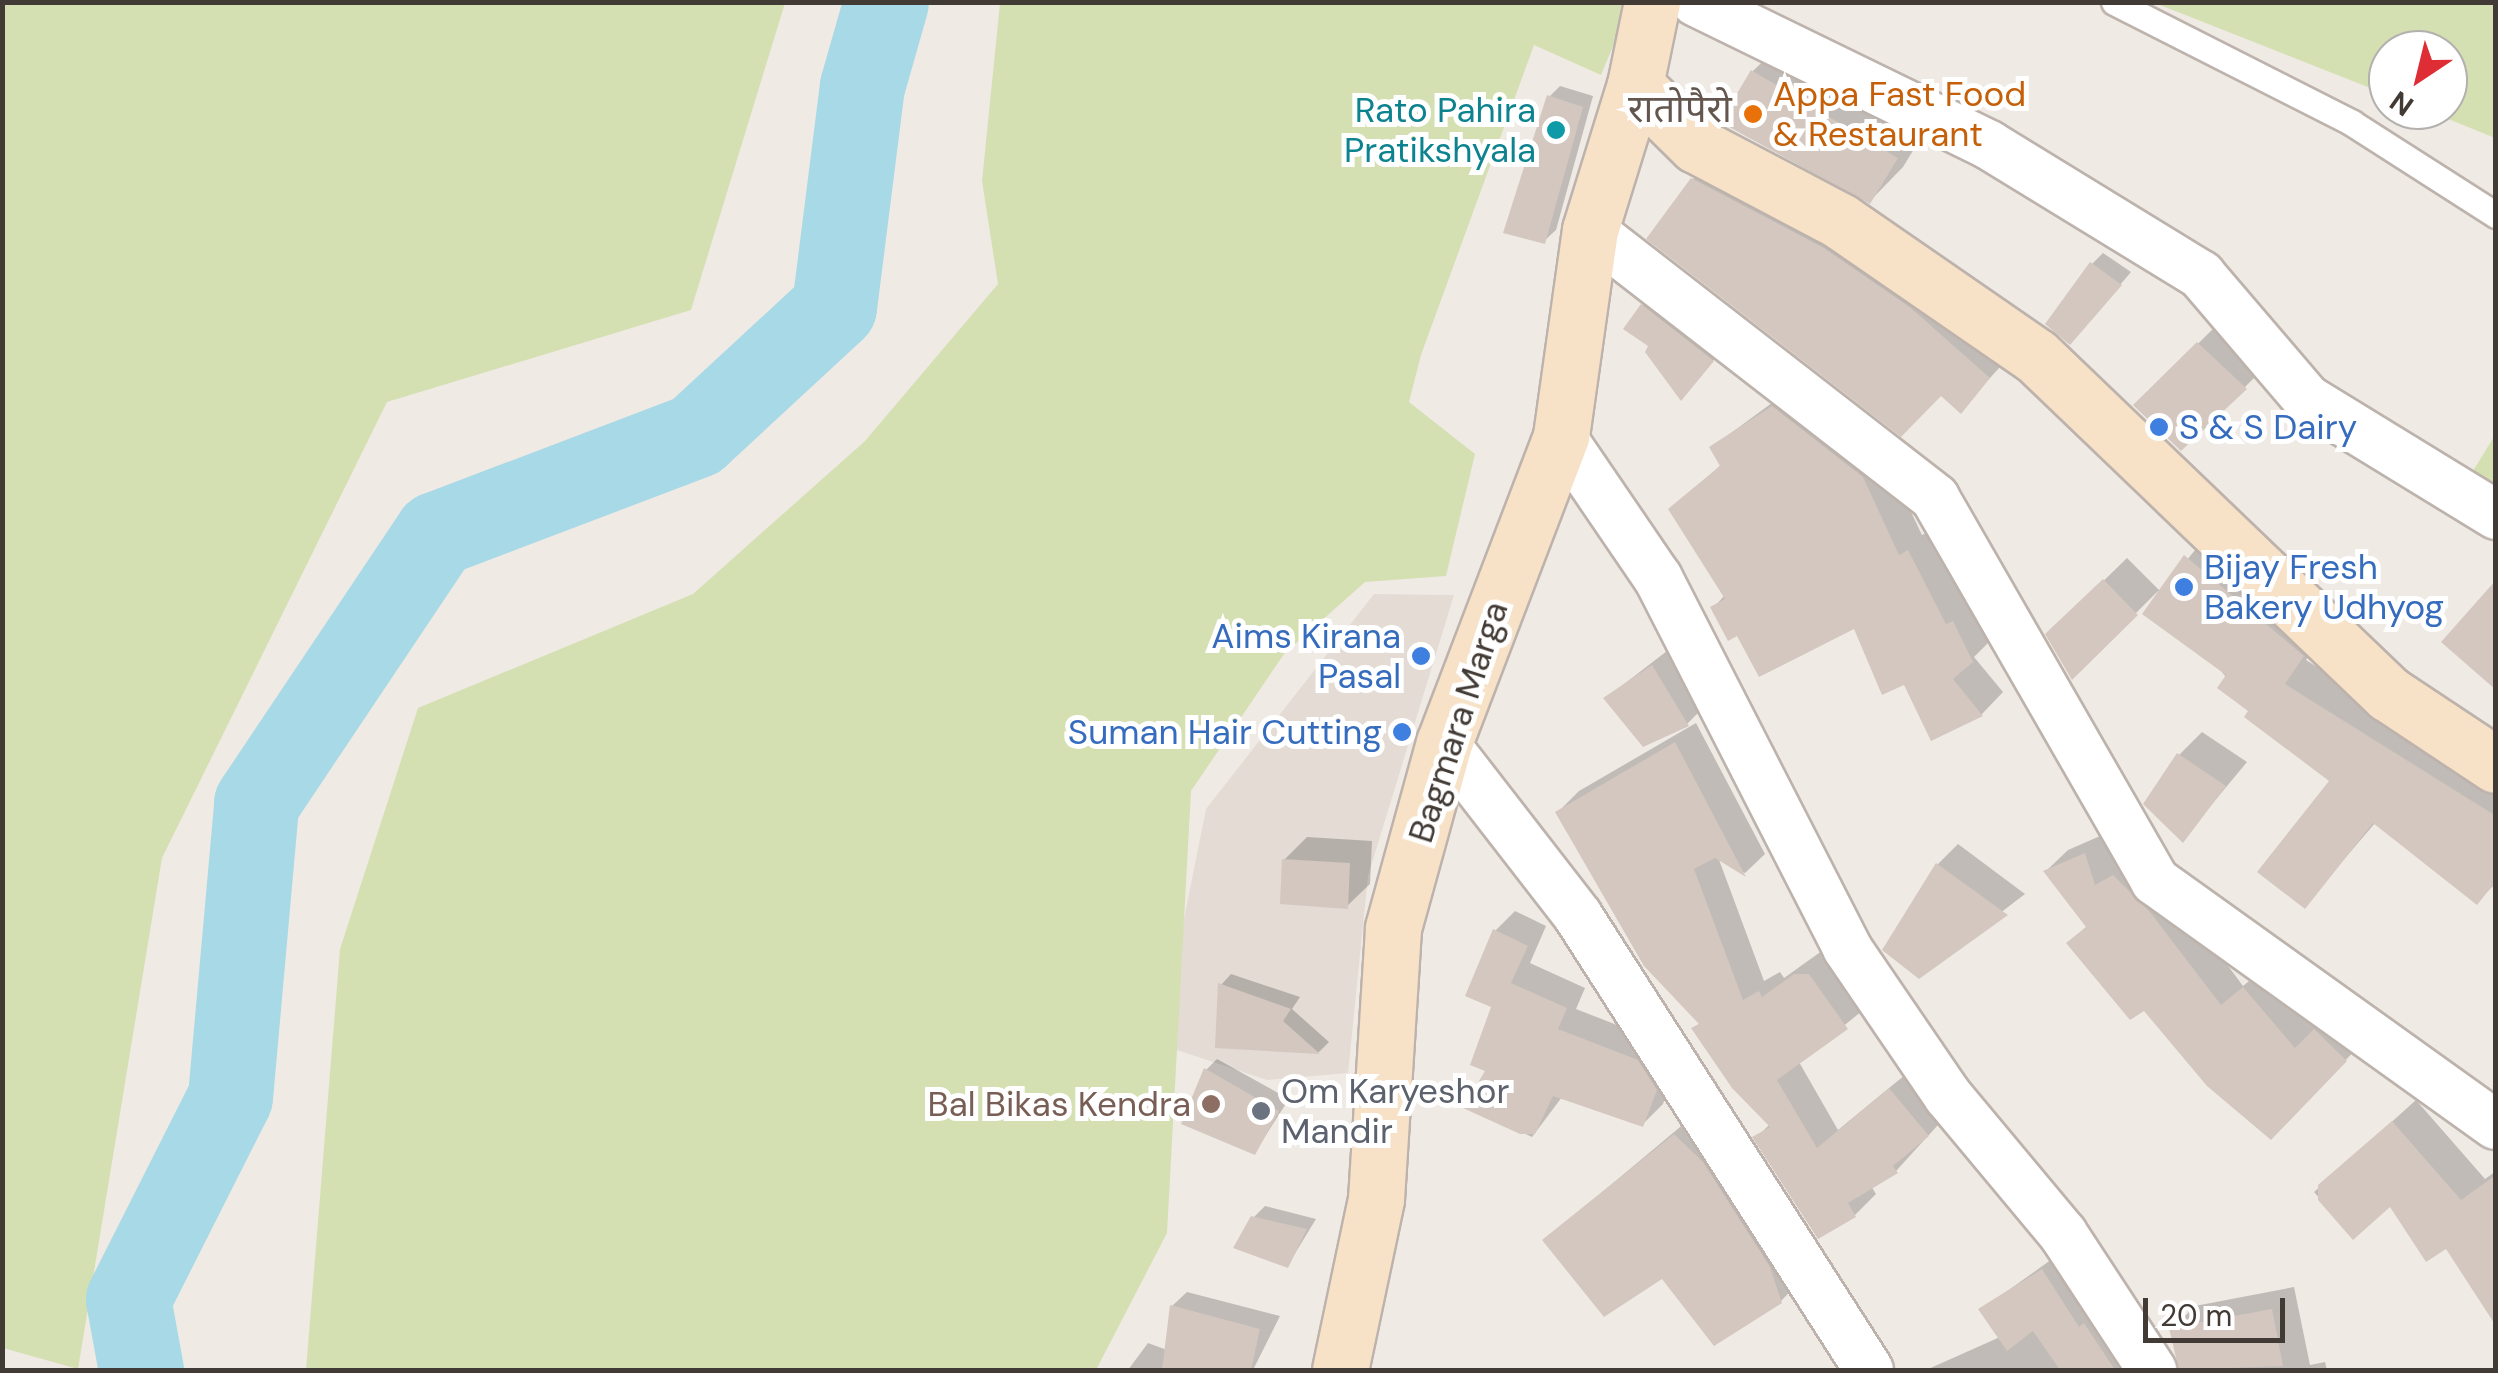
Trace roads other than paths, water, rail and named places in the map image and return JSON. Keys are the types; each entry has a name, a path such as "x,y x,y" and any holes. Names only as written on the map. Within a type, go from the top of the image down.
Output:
{"main road":[{"name":"Bagmara Marga","path":"1340,1370 1376,1200 1394,928 1444,744 1561,436 1590,230 1635,86 1652,2"},
{"path":"1635,86 1696,145 1840,221 2036,356 2389,694 2496,765"}],"street":[{"path":"1696,2 1989,144 2201,276 2307,399 2496,515"},
{"path":"1590,230 1935,498 2156,880 2496,1124"},
{"path":"1561,436 1658,578 1847,948 1948,1096 2063,1234 2130,1328 2152,1370"},
{"path":"1444,744 1578,916 1869,1370"}],"lane":[{"path":"2114,2 2352,123 2496,214"}],"waterway":[{"path":"141,1370 128,1299 230,1097 256,803 436,534 696,435 834,307 862,86 886,2"}],"place":[{"name":"Appa Fast Food & Restaurant","path":"1753,114"},
{"name":"Rato Pahira Pratikshyala","path":"1556,130"},
{"name":"S & S Dairy","path":"2159,427"},
{"name":"Bijay Fresh Bakery Udhyog","path":"2184,587"},
{"name":"Aims Kirana Pasal","path":"1421,656"},
{"name":"Suman Hair Cutting","path":"1402,732"},
{"name":"Bal Bikas Kendra","path":"1211,1104"},
{"name":"Om Karyeshor Mandir","path":"1261,1111"}],"district":[{"name":"रातोपैरो","path":"1680,110"}]}
